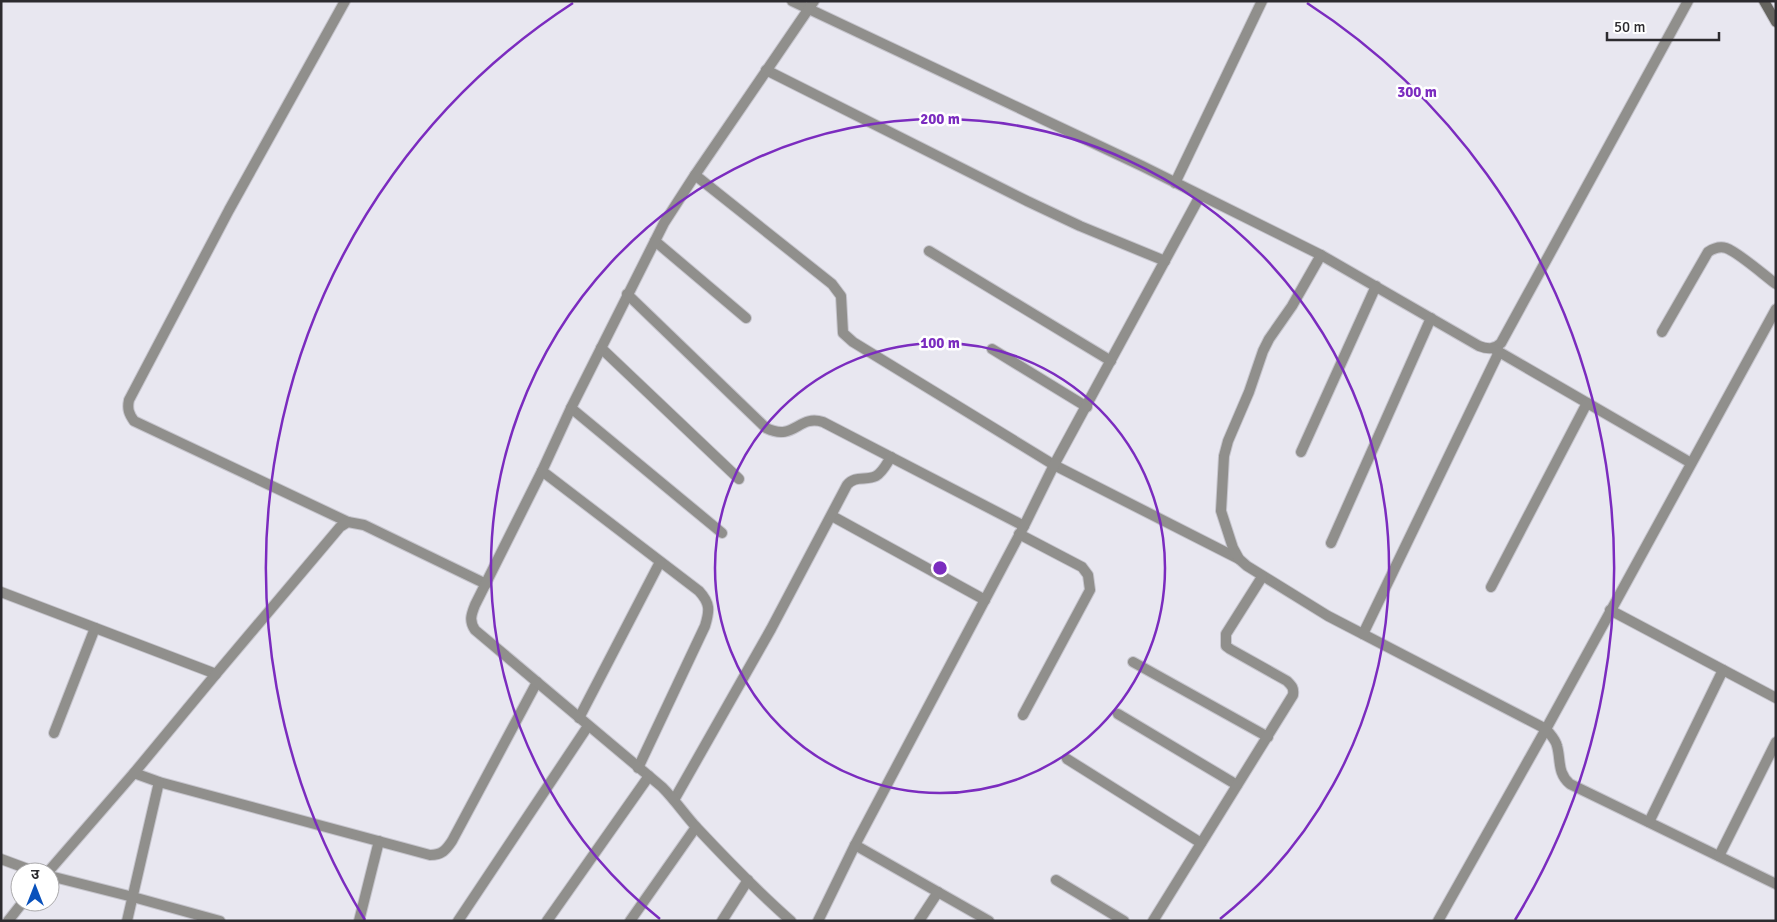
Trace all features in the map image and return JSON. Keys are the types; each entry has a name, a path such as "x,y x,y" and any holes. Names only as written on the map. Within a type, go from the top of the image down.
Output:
{"main road":[{"path":"1764,1 1776,22"}],"street":[{"path":"345,1 229,210 129,400 128,408 134,421 348,522 364,525 486,584"},
{"path":"792,1 812,5 1321,255 1479,346 1496,350 1691,463"},
{"path":"1175,183 1262,1"},
{"path":"1363,634 1496,350 1688,1"},
{"path":"791,921 696,827 674,800 649,776 475,630 471,624 472,613 542,471 570,408 664,223 766,70 812,5"},
{"path":"766,70 1027,201 1080,226 1165,261"},
{"path":"695,175 832,284 841,296 841,325 846,337 1054,465 1239,559 1262,577 1328,616 1546,729 1557,744 1560,771 1566,780 1776,884"},
{"path":"818,921 855,845 1022,530 1054,465 1200,196"},
{"path":"655,241 746,318"},
{"path":"1662,332 1708,252 1713,249 1719,247 1731,251 1776,284"},
{"path":"929,252 1111,361"},
{"path":"1239,559 1227,531 1222,511 1223,470 1228,441 1249,392 1263,350 1292,306 1321,255"},
{"path":"1301,452 1376,286"},
{"path":"627,294 766,428 784,433 808,420 817,420 891,457 1022,530 1082,567 1088,575 1090,590 1023,715"},
{"path":"1438,921 1546,729 1776,309"},
{"path":"1331,543 1431,318"},
{"path":"601,348 739,479"},
{"path":"992,349 1087,407"},
{"path":"1491,588 1587,403"},
{"path":"570,408 722,533"},
{"path":"674,800 771,628 850,481 876,476 891,457"},
{"path":"542,471 698,591 706,600 709,608 709,615 638,768"},
{"path":"832,516 984,600"},
{"path":"57,862 134,773 340,527 348,522"},
{"path":"579,718 660,562"},
{"path":"1153,921 1291,701 1294,690 1292,685 1226,646 1226,634 1262,577"},
{"path":"1,592 216,674"},
{"path":"1610,610 1776,698"},
{"path":"54,733 95,628"},
{"path":"1133,662 1268,737"},
{"path":"1649,822 1723,670"},
{"path":"134,773 159,782 430,855 437,855 443,852 452,841 536,682"},
{"path":"1118,714 1237,785"},
{"path":"458,921 588,726"},
{"path":"1719,856 1776,742"},
{"path":"1067,759 1201,843"},
{"path":"547,921 649,776"},
{"path":"127,921 159,782"},
{"path":"630,921 696,827"},
{"path":"360,921 379,841"},
{"path":"855,845 990,921"},
{"path":"60,879 220,921"},
{"path":"722,921 748,880"},
{"path":"1056,880 1124,921"},
{"path":"920,921 938,892"}]}
